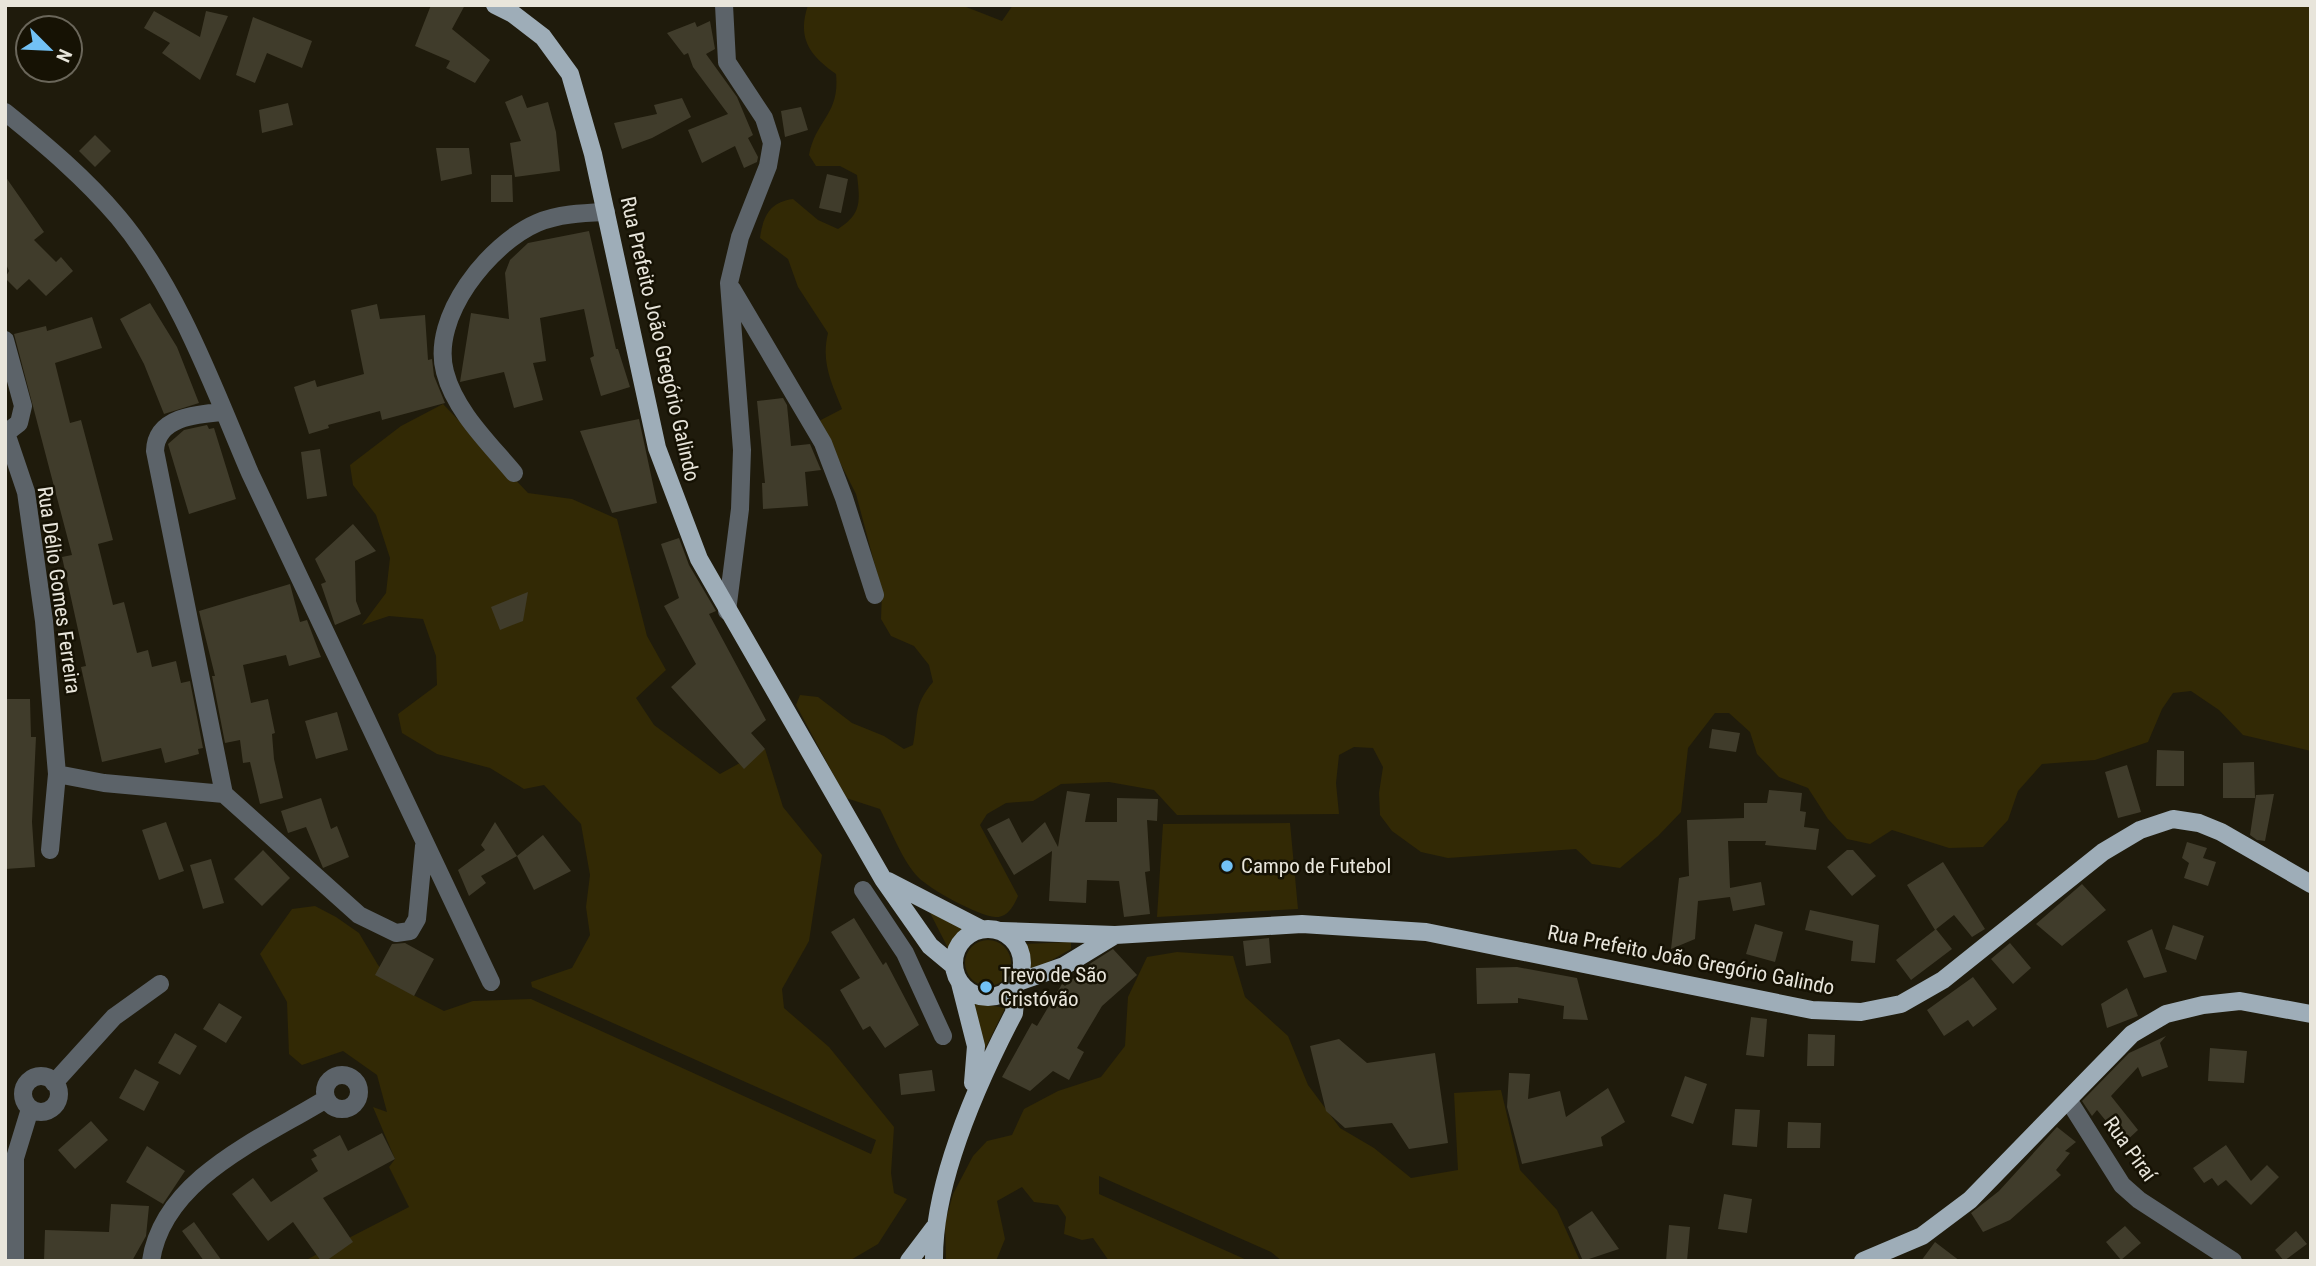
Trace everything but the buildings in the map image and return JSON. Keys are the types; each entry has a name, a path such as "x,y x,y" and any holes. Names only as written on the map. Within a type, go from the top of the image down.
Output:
{"main road":[{"name":"Rua Prefeito João Gregório Galindo","path":"495,5 513,14 543,37 570,74 606,212 657,448 699,559 883,879 930,946 957,974"},
{"name":"Rua Prefeito João Gregório Galindo","path":"1001,931 1115,935 1302,923 1426,932 1812,1010 1861,1012 1901,1004 1943,981 2103,852 2140,830 2173,819 2199,823 2221,832 2311,884"},
{"path":"883,879 981,929 1001,931 1009,937 1020,954 1021,964 1010,987 1015,1002 1014,1013 972,1097 933,1228 934,1261"},
{"path":"972,1097 976,1046 957,974 958,947 964,939 981,929"},
{"path":"957,974 967,990 986,996 1064,966 1115,935"},
{"path":"1863,1261 1922,1236 1970,1200 2132,1034 2166,1014 2203,1005 2240,1002 2311,1014"},
{"path":"909,1261 933,1228"}],"street":[{"path":"724,5 727,62 764,118 772,143 768,166 740,237 729,283 742,450 740,509 727,611"},
{"path":"5,113 63,158 119,218 160,279 216,389 224,412 424,846 491,982"},
{"path":"514,472 462,410 444,371 444,335 459,295 496,251 537,223 577,213 606,212"},
{"path":"729,283 823,443 875,595"},
{"name":"Rua Délio Gomes Ferreira","path":"5,340 23,406 19,423 5,433 26,492 44,621 57,774 50,850"},
{"path":"224,412 193,415 163,427 155,437 155,451 224,794"},
{"path":"57,774 104,783 224,794 359,915 396,933 410,931 417,919 424,846"},
{"path":"863,890 905,953 943,1036"},
{"path":"905,953 930,946"},
{"path":"54,1083 114,1017 160,984"},
{"path":"42,1076 54,1083 59,1096 55,1105 39,1112 30,1109 24,1102 26,1083 42,1076"},
{"path":"151,1261 163,1224 183,1195 215,1167 327,1099"},
{"name":"Rua Piraí","path":"2069,1101 2122,1185 2139,1200 2233,1261"},
{"path":"16,1261 15,1158 30,1109"}],"shaded area":[{"path":"808,5 961,5 1002,21 1013,5 2311,5 2311,751 2243,735 2219,710 2191,691 2173,693 2162,709 2148,742 2095,760 2042,764 2018,791 2008,820 1983,847 1949,848 1892,830 1870,844 1847,839 1828,819 1808,788 1779,777 1757,754 1750,732 1729,713 1715,713 1688,748 1681,812 1658,836 1620,868 1592,864 1576,849 1448,858 1421,852 1392,831 1380,815 1379,793 1383,767 1373,748 1354,747 1339,755 1336,783 1339,814 1177,815 1154,790 1109,782 1061,784 1033,801 1006,803 987,814 980,825 1018,896 1010,910 1000,917 967,907 932,888 912,871 880,809 846,798 796,705 800,695 818,697 852,723 884,736 904,749 913,745 917,712 922,698 933,682 929,665 914,646 891,636 881,619 882,592 856,494 819,421 842,409 826,363 828,333 798,287 788,259 760,238 769,211 785,201 793,199 818,220 838,229 852,218 858,206 857,175 840,166 816,166 809,155 812,143 834,99 836,74 812,53 808,45 804,27"},
{"path":"443,404 528,493 572,499 617,519 647,636 666,670 636,698 654,725 720,774 765,749 783,807 822,855 809,941 782,989 784,1008 829,1047 894,1127 891,1173 894,1193 907,1199 878,1244 849,1261 304,1261 409,1207 389,1167 395,1159 373,1107 387,1112 377,1075 343,1051 302,1065 289,1054 287,1002 260,954 292,909 315,906 336,917 359,933 378,965 396,986 444,1011 473,1001 531,999 871,1154 876,1140 532,987 531,982 572,968 590,935 586,907 590,875 581,824 544,785 524,789 490,768 437,754 402,733 398,714 437,685 436,656 423,619 389,616 362,625 386,593 390,558 376,515 353,485 350,465 401,426"},
{"name":"Campo de Futebol","path":"1290,823 1298,909 1157,917 1163,824"},
{"path":"926,905 965,927 948,948"},
{"path":"988,940 1005,946 1011,963 1005,980 988,986 971,980 965,963 971,946"},
{"path":"1071,942 1071,949 1031,972 1024,944"},
{"path":"1177,952 1233,956 1245,997 1288,1036 1308,1085 1340,1128 1374,1148 1411,1178 1458,1170 1454,1093 1501,1090 1520,1170 1557,1210 1580,1261 1282,1261 1271,1252 1099,1176 1099,1194 1249,1261 1109,1261 1093,1238 1082,1240 1064,1234 1066,1217 1058,1205 1034,1202 1022,1187 997,1201 1005,1239 996,1261 946,1261 945,1223 953,1194 973,1156 987,1141 1012,1135 1024,1109 1058,1091 1101,1077 1125,1046 1128,997 1147,957"},
{"path":"967,1001 1005,1008 980,1059"}],"place":[{"name":"Campo de Futebol","path":"1227,866"},
{"name":"Trevo de São Cristóvão","path":"986,987"}]}
